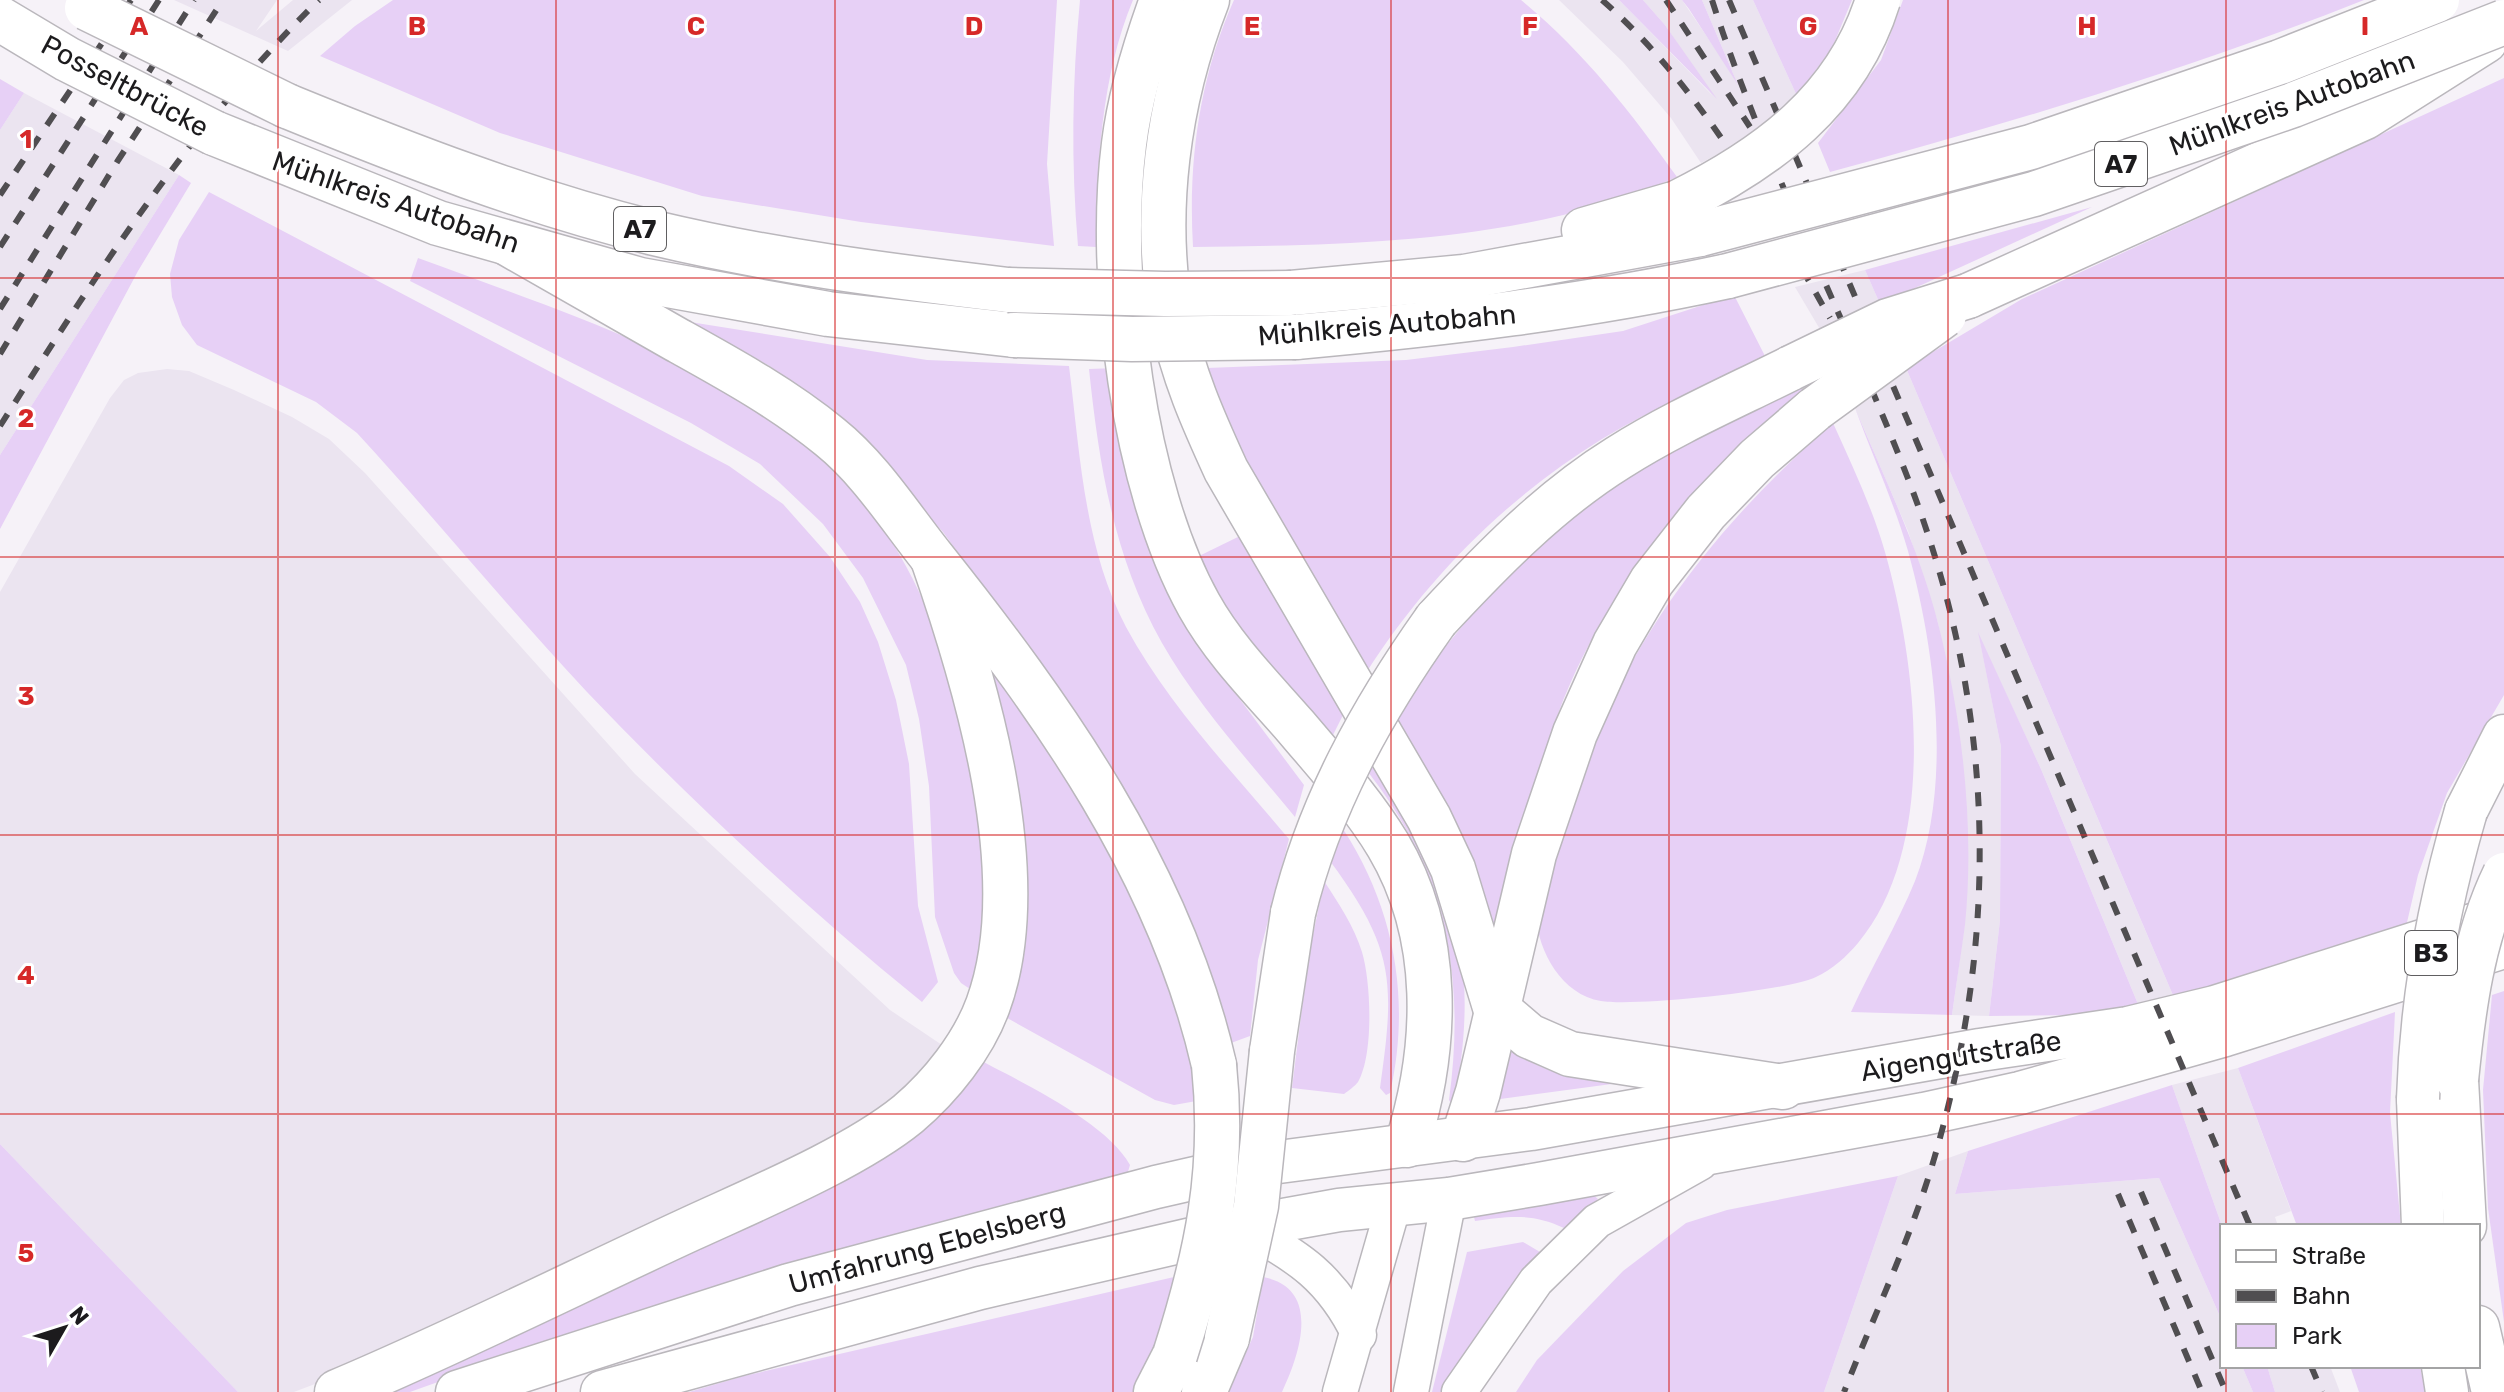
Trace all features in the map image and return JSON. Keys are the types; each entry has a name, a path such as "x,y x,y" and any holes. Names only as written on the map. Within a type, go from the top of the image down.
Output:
{"highway":[{"name":"Posseltbrücke","path":"73,0 287,106"},
{"path":"1162,0 1136,83 1124,148 1121,234 1125,326 1136,412 1152,485 1166,528 1200,606 1235,657 1361,805 1389,846 1410,891 1426,953 1431,1011 1427,1071 1407,1145"},
{"path":"1207,0 1183,75 1169,147 1164,208 1172,319 1184,367 1200,413 1240,494 1429,818 1453,869 1495,1007 1529,1036 1570,1054 1783,1087"},
{"path":"1689,219 1821,104 1851,62 1878,0"},
{"name":"Mühlkreis Autobahn","path":"287,106 435,167 654,233 776,259 1008,290 1165,294 1290,279 1616,223 1689,219 2031,147 2280,62 2437,0"},
{"name":"Posseltbrücke","path":"0,19 132,93 251,151"},
{"name":"Mühlkreis Autobahn","path":"251,151 438,223 509,244 671,286 828,314 1014,335 1132,339 1296,337 1461,323 1614,301 1728,276 2034,194 2293,105 2504,25"},
{"path":"1204,1392 1227,1338 1256,1206 1272,1051 1293,913 1316,835 1332,794 1373,716 1436,620 1514,540 1616,459 1888,321 1968,296 2365,117 2504,25"},
{"path":"509,244 764,387 833,439 876,485 1021,669 1063,733 1131,849 1179,947 1200,1006 1214,1065 1218,1102 1215,1198 1207,1246 1165,1373"},
{"path":"1463,1139 1478,1092 1495,1007 1543,827 1575,733 1615,644 1652,581 1706,512 1757,459 1815,409 1968,296"},
{"path":"337,1392 712,1219 876,1138 934,1089 959,1057 988,1005 997,970 1003,926 999,825 976,696 933,559"}],"main road":[{"name":"B3","path":"2423,1224 2418,1099 2420,1036 2431,950 2445,880 2466,811 2504,736"},
{"name":"B3","path":"2465,1224 2457,1080 2464,1016 2479,944 2504,874"},
{"name":"Aigengutstraße","path":"1407,1145 1463,1139 1783,1087 1980,1050 2128,1028 2215,1007 2504,915"},
{"name":"Aigengutstraße","path":"1449,1199 1924,1114 2020,1093 2225,1035 2504,947"},
{"path":"1449,1199 1463,1139"},
{"path":"1394,1204 1407,1145"},
{"name":"Umfahrung Ebelsberg","path":"457,1392 789,1285 990,1229 1248,1166 1407,1145"},
{"name":"Umfahrung Ebelsberg","path":"602,1392 980,1288 1244,1227 1394,1204 1449,1199"},
{"path":"2480,1336 2493,1392"},
{"path":"2443,1368 2447,1392"}],"street":[{"path":"1459,1392 1536,1281 1597,1221 1723,1150"},
{"path":"1411,1392 1449,1199"},
{"path":"1340,1392 1359,1335 1394,1204"},
{"path":"1244,1227 1305,1263 1345,1307 1359,1335"}],"shaded area":[{"path":"174,0 277,0 256,31 293,0 352,0 288,51"},
{"path":"1559,0 1619,0 1712,95 1665,25 1643,0 1682,0 1735,78 1702,0 1753,0 1797,96 1742,141 1701,163 1671,118 1623,62"},
{"path":"24,93 179,175 0,455 0,130"},
{"path":"1865,270 1880,304 1821,331 1795,287"},
{"path":"1906,368 2175,1000 2140,1009 2041,769 1979,636 2001,747 2000,920 1989,1016 1952,1015 1965,922 1966,824 1958,727 1938,623 1908,531 1855,408"},
{"path":"167,369 189,371 234,390 292,417 329,439 365,473 635,774 890,1010 942,1045 932,1061 892,1101 856,1127 388,1356 294,1392 238,1392 0,1144 0,592 110,398 124,380 138,373"},
{"path":"2238,1068 2291,1211 2275,1217 2277,1224 2221,1224 2172,1085"},
{"path":"1968,1151 1955,1194 2159,1178 2220,1316 2220,1368 2243,1368 2253,1392 1824,1392 1898,1176"},
{"path":"2268,1368 2331,1368 2340,1392 2275,1392"}],"green space":[{"path":"393,0 1057,0 1047,164 1054,246 861,222 702,196 500,133 320,56 355,26"},
{"path":"1080,0 1133,0 1122,29 1107,90 1100,153 1096,247 1078,246 1073,123"},
{"path":"1234,0 1521,0 1565,40 1605,83 1677,177 1620,199 1561,216 1500,228 1377,241 1193,247 1192,184 1198,121 1212,60"},
{"path":"1619,0 1643,0 1665,25 1717,99"},
{"path":"1682,0 1702,0 1738,85 1689,9"},
{"path":"1753,0 1852,0 1832,48 1797,96"},
{"path":"1903,0 2364,0 2100,94 1830,172 1818,143 1881,60"},
{"path":"2504,78 2504,695 2447,793 2418,875 2405,931 2175,1000 1906,368 2022,299"},
{"path":"0,79 24,93 0,130"},
{"path":"179,175 191,183 138,271 0,529 0,455"},
{"path":"209,192 729,466 783,504 830,557 860,602 878,642 896,700 909,764 918,906 938,982 922,1002 792,891 627,733 558,660 357,433 316,402 197,345 182,325 172,297 170,274 179,240"},
{"path":"2092,207 1880,304 1865,270"},
{"path":"418,258 609,330 693,368 769,414 835,469 890,539 933,625 964,733 982,814 988,860 987,897 973,991 961,983 954,973 935,917 929,786 919,719 906,665 863,578 823,524 760,464 691,423 410,281"},
{"path":"1734,295 1767,360 1683,396 1622,427 1533,487 1470,543 1442,573 1389,638 1366,673 1227,431 1207,368 1406,360 1513,347 1623,331"},
{"path":"690,322 927,360 1069,366 1092,532 1112,596 1126,627 1181,710 1289,839 1258,960 1250,1036 1231,1043 1200,951 1035,659 943,532 833,412 768,365"},
{"path":"1115,368 1194,638 1304,785 1295,817 1192,689 1145,611 1111,510 1089,369"},
{"path":"1798,383 1806,394 1730,458 1688,500 1649,548 1597,629 1569,685 1540,767 1498,931 1485,914 1392,722 1441,652 1511,567 1626,475"},
{"path":"1855,408 1921,568 1938,623 1954,696 1967,811 1968,888 1952,1015 1851,1012 1915,881 1927,843 1937,760 1932,672 1918,589 1896,515"},
{"path":"1833,423 1868,502 1885,552 1906,647 1912,699 1914,753 1911,806 1901,857 1884,903 1858,943 1833,967 1816,977 1775,988 1676,1000 1618,1002 1587,997 1564,981 1547,957 1536,916 1596,737 1640,647 1696,566 1761,491"},
{"path":"1242,535 1343,715 1333,735 1241,629 1197,557"},
{"path":"1978,632 2041,769 2140,1009 2086,1015 1989,1016 2000,920 2001,747"},
{"path":"990,663 1059,762 1154,927 1202,1100 1174,1105 1155,1100 1000,1014 999,714"},
{"path":"1376,755 1434,872 1457,934 1462,958 1465,1009 1453,1107 1449,1100 1454,1054 1454,1010 1444,927 1416,848 1395,810 1368,772"},
{"path":"1343,829 1375,891 1394,956 1399,1024 1390,1093 1386,1095 1380,1088 1388,1020 1385,968 1367,919 1330,861"},
{"path":"1324,881 1355,933 1367,981 1367,1054 1358,1082 1344,1094 1292,1088 1308,960"},
{"path":"2504,991 2504,1322 2488,1208 2483,1090 2492,995"},
{"path":"2395,1012 2390,1113 2401,1224 2296,1224 2238,1068"},
{"path":"1507,1048 1554,1072 1634,1081 1493,1100"},
{"path":"976,1058 1083,1118 1119,1149 1130,1165 1127,1175 491,1363 410,1392 378,1392"},
{"path":"2172,1085 2221,1224 2220,1316 2159,1178 1955,1194 1968,1151"},
{"path":"0,1144 238,1392 0,1392"},
{"path":"1898,1176 1824,1392 1516,1392 1537,1360 1623,1271 1686,1223 1727,1210"},
{"path":"1591,1193 1598,1199 1564,1228 1531,1218 1475,1221 1474,1217"},
{"path":"1523,1242 1540,1252 1488,1319 1443,1392 1432,1392 1467,1252"},
{"path":"1174,1277 1162,1330 1133,1392 689,1392 744,1376"},
{"path":"1263,1277 1281,1284 1293,1294 1300,1308 1301,1324 1295,1360 1282,1392 1228,1392 1253,1337"},
{"path":"2243,1368 2268,1368 2275,1392 2253,1392"},
{"path":"2351,1368 2420,1368 2425,1392 2359,1392"}],"railway":[{"path":"0,195 131,0"},
{"path":"0,247 159,0"},
{"path":"0,309 194,0"},
{"path":"0,354 117,162 223,0"},
{"path":"0,426 109,258 187,150 228,98 319,0"},
{"path":"1602,0 1638,34 1701,109 1756,191 1830,318"},
{"path":"1666,0 1750,127"},
{"path":"1712,0 1780,180 1907,476 1936,561 1958,645 1972,730 1979,815 1979,901 1971,986 1956,1072 1925,1189 1844,1392"},
{"path":"1729,0 2249,1224"},
{"path":"2141,1192 2226,1392"},
{"path":"2118,1194 2202,1392"},
{"path":"2312,1368 2322,1392"}]}
